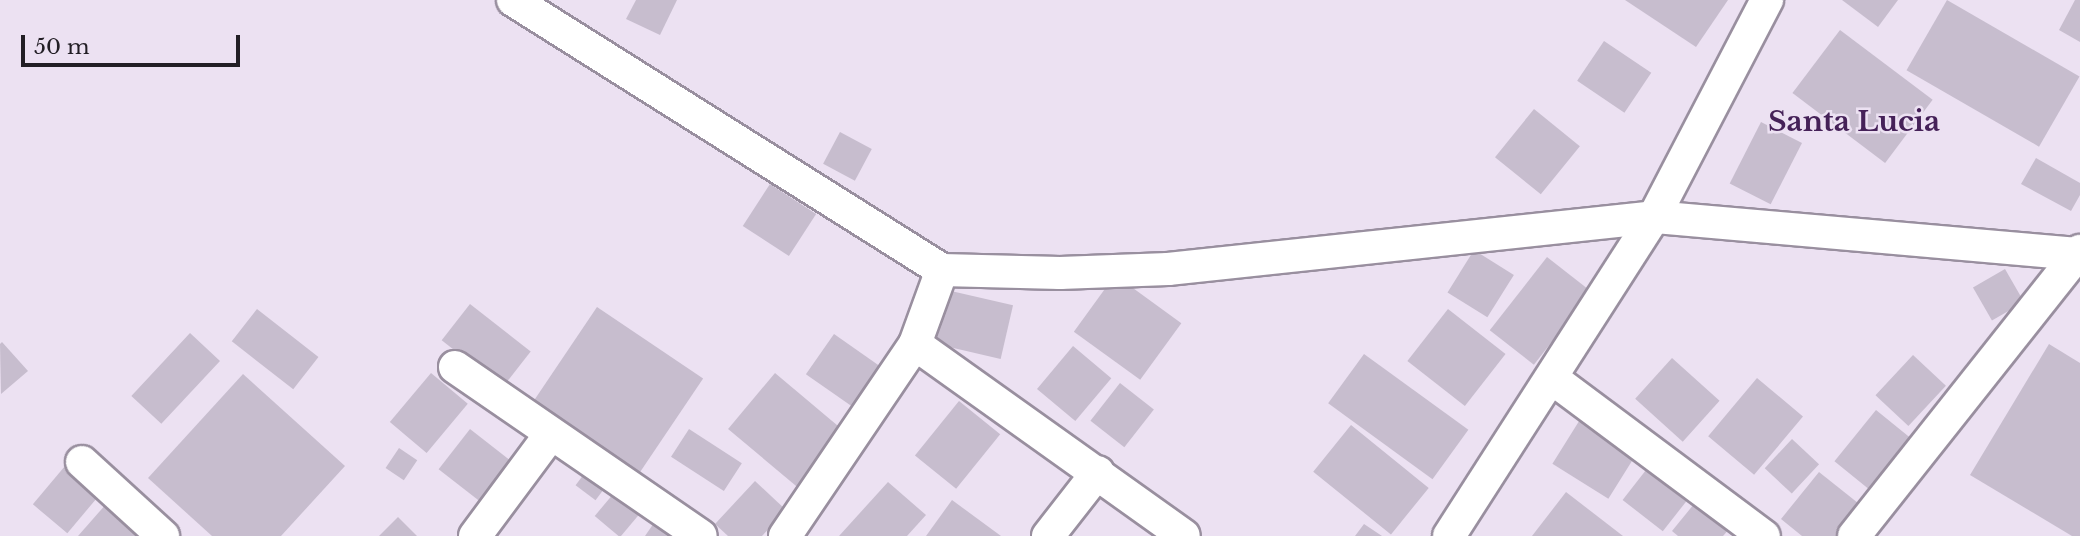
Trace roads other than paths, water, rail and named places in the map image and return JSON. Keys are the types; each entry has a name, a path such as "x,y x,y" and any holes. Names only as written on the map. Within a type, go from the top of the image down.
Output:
{"street":[{"path":"513,0 942,270 1060,273 1168,269 1654,217 2077,252"},
{"path":"1449,536 1553,379 1654,217 1767,0"},
{"path":"1854,536 2077,252"},
{"path":"785,536 915,344 942,270"},
{"path":"915,344 1098,472 1184,536"},
{"path":"455,367 550,435 701,536"},
{"path":"1553,379 1764,536"},
{"path":"475,536 550,435"},
{"path":"82,462 163,536"},
{"path":"1048,536 1098,472"}],"district":[{"name":"Santa Lucia","path":"1854,122"}]}
